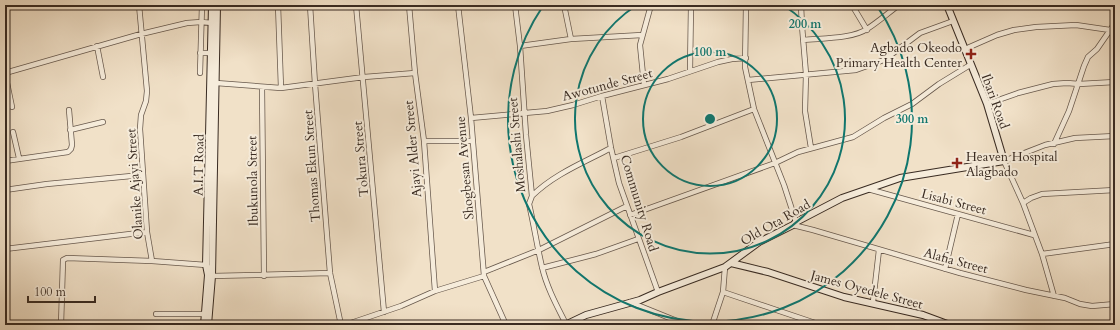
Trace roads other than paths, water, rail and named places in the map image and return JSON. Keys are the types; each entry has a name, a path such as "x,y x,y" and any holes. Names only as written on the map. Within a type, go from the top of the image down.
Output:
{"street":[{"name":"Olanike Ajayi Street","path":"139,5 147,91 146,100 140,115 142,175 147,232 152,261"},
{"path":"200,73 202,5"},
{"name":"A.I.T Road","path":"208,325 208,275 206,265 213,23 212,5"},
{"name":"A.I.T Road","path":"204,325 212,276 217,5"},
{"path":"278,5 281,88"},
{"name":"Thomas Ekun Street","path":"310,5 330,273 341,325"},
{"name":"Tokura Street","path":"356,5 364,77 384,312"},
{"name":"Ajayi Alder Street","path":"409,5 415,73 424,141 435,291"},
{"name":"Shogbesan Avenue","path":"458,5 471,118 484,274 506,325"},
{"name":"Moshalashi Street","path":"515,5 520,46 524,113 532,196 529,204 542,268 550,291 566,324"},
{"path":"564,5 571,39"},
{"path":"644,85 640,51 642,35 651,5"},
{"path":"690,71 691,5"},
{"path":"746,5 746,58 748,80 754,109 775,163 794,224"},
{"path":"801,5 806,74 805,111 811,148"},
{"path":"852,5 867,30"},
{"path":"803,40 851,35 867,30 899,5"},
{"name":"Ibari Road","path":"947,5 987,104 1004,161"},
{"path":"748,80 806,74 848,72 876,64 889,57 920,33 953,21"},
{"path":"12,107 5,73 141,34 188,23 213,23"},
{"path":"1054,144 1069,111 1088,57 1097,49 1115,23"},
{"path":"965,49 997,35 1014,30 1036,27 1076,25 1110,30 1115,27"},
{"path":"520,46 571,39 642,35"},
{"path":"97,46 103,77"},
{"path":"200,53 211,53"},
{"name":"Awotunde Street","path":"471,118 547,111 633,89 732,59 746,58"},
{"path":"630,215 775,163 798,152 853,137 884,118 912,104 939,84 970,65"},
{"path":"216,83 281,88 364,77 415,73"},
{"path":"987,104 1018,93 1052,84 1115,82"},
{"name":"Ibukunola Street","path":"262,87 264,276"},
{"name":"Community Road","path":"602,96 619,183 658,292"},
{"path":"614,158 681,137 754,109"},
{"path":"5,161 68,152 72,145 69,110"},
{"path":"70,130 103,122"},
{"path":"14,132 19,158"},
{"path":"1054,296 1042,254 1023,203 1004,161 1045,145 1075,138 1115,136"},
{"path":"424,141 472,141"},
{"path":"532,196 540,188 567,171 611,148"},
{"name":"Old Ota Road","path":"566,324 586,314 640,300 725,267 759,242 842,198 906,176 1004,161"},
{"path":"5,190 47,184 142,175"},
{"name":"Lisabi Street","path":"868,189 1034,235"},
{"path":"1023,203 1042,194 1115,190"},
{"path":"345,325 401,306 435,291 484,274 539,250 627,206"},
{"path":"945,269 958,214"},
{"name":"Alafia Street","path":"794,224 945,269 1026,290 1065,298 1080,304 1092,306 1115,304"},
{"path":"5,249 147,232"},
{"path":"542,268 596,254 638,239"},
{"path":"1042,254 1115,244"},
{"path":"872,302 879,250"},
{"path":"61,325 63,260 67,258 152,261 206,265"},
{"name":"James Oyedele Street","path":"731,263 768,272 844,297 872,302 923,315 950,325"},
{"path":"712,325 723,292 725,267"},
{"path":"212,276 264,276 330,273"},
{"path":"723,292 812,324 821,325"},
{"path":"630,302 687,325"},
{"path":"156,314 205,314"}],"place":[{"name":"Agbado Okeodo Primary Health Center","path":"971,54"},
{"name":"Heaven Hospital Alagbado","path":"957,163"}]}
